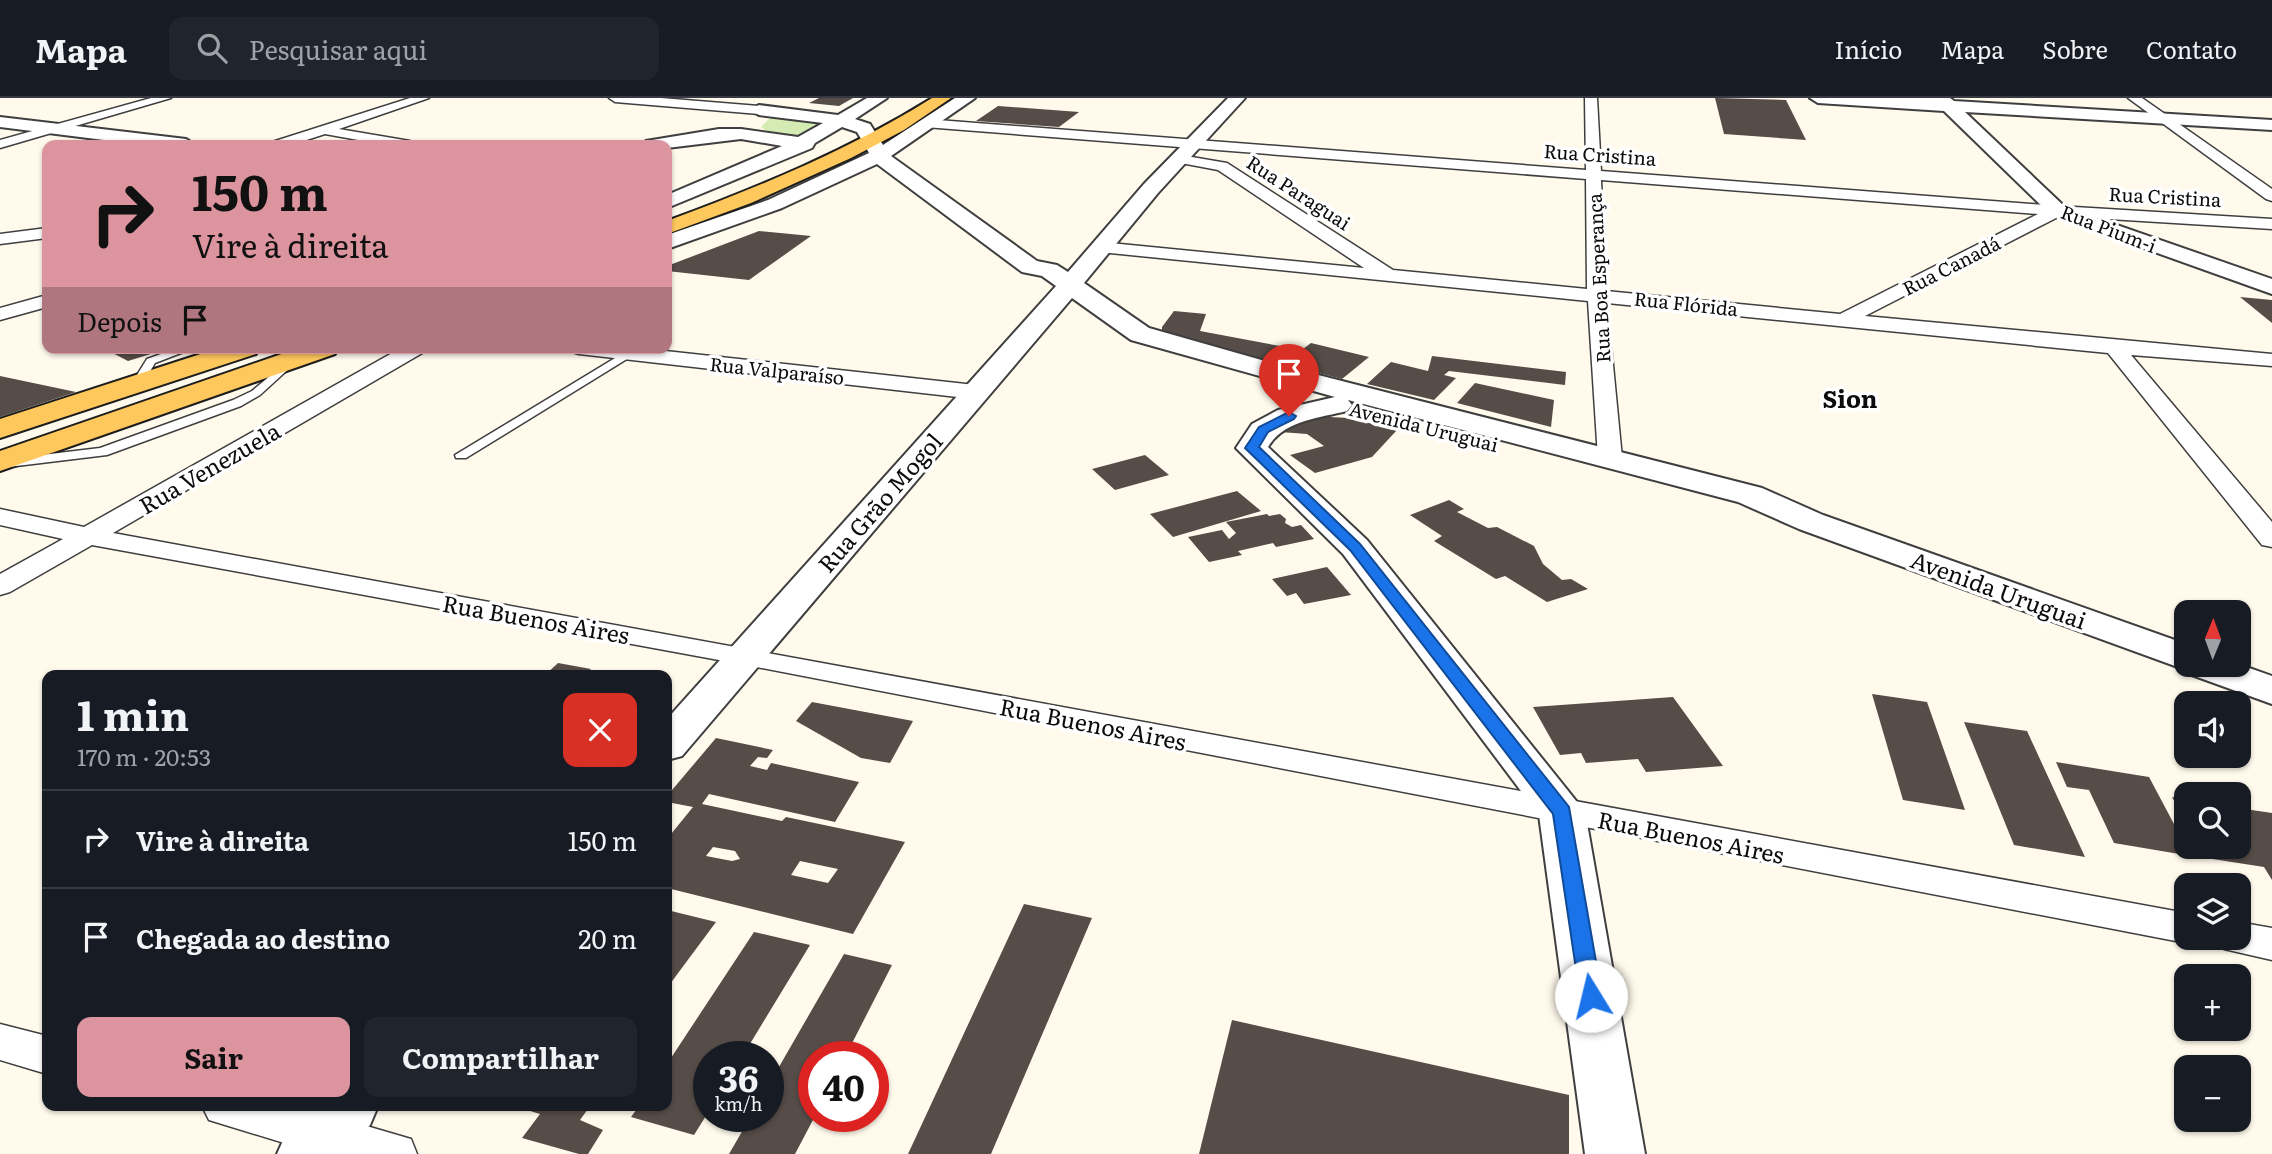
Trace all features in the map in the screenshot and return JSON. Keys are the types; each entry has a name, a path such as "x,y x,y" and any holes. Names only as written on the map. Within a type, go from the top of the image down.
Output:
{"main road":[{"path":"872,142 915,98"},
{"path":"672,213 754,184 827,149 872,142 943,98"},
{"path":"672,226 851,159"},
{"path":"0,429 228,354"},
{"path":"0,463 311,354"}],"street":[{"path":"0,144 165,98"},
{"path":"293,140 422,98"},
{"path":"615,98 753,121 802,143 869,165 900,171"},
{"path":"672,200 770,159 879,98"},
{"path":"672,240 775,204 851,159 872,142 925,123 967,98"},
{"path":"1051,281 1067,267 1096,253 1185,151 1237,98"},
{"name":"Rua Boa Esperança","path":"1591,98 1597,294 1610,458"},
{"path":"1818,98 1945,102 2272,125"},
{"path":"2134,98 2272,196"},
{"name":"Rua Pium-i","path":"1945,102 2058,211 2272,287"},
{"path":"672,142 692,139 779,114 839,120 872,142"},
{"path":"753,121 773,152 770,159"},
{"path":"0,122 149,140"},
{"name":"Rua Cristina","path":"925,123 1185,151 1594,174 2058,211 2272,224"},
{"path":"323,131 379,140"},
{"name":"Avenida Uruguai","path":"872,142 881,158 1051,281 1129,347 1281,393 1603,471 1736,509 1811,522"},
{"name":"Rua Paraguai","path":"1185,151 1222,166 1390,276"},
{"name":"Rua Canadá","path":"1845,319 2058,211"},
{"path":"0,239 42,234"},
{"name":"Rua Flórida","path":"1096,253 1597,294 2114,347 2272,360"},
{"name":"Rua Grão Mogol","path":"672,740 975,392 1051,281"},
{"path":"0,314 42,302"},
{"path":"2114,347 2272,539"},
{"name":"Rua Venezuela","path":"0,586 406,354"},
{"name":"Rua Valparaíso","path":"629,354 975,392"},
{"path":"1281,393 1264,430 1252,448 1355,547 1562,812 1615,1154"},
{"name":"Avenida Uruguai","path":"1281,393 1610,458 1750,495 1811,522 2174,654"},
{"name":"Rua Buenos Aires","path":"0,517 87,536 746,656 2174,926"},
{"path":"2235,677 2272,691"},
{"path":"2251,940 2272,944"},
{"path":"0,1042 42,1054"},
{"path":"245,1111 326,1131 394,1154"}],"lane":[{"path":"138,383 151,361 172,354"},
{"path":"461,455 629,354"}],"green space":[{"path":"772,116 826,122 801,136 787,139 761,127"}],"building":[{"path":"819,98 853,98 839,106 809,103"},
{"path":"1715,98 1786,100 1806,140 1724,134"},
{"path":"998,106 1079,112 1059,127 976,121"},
{"path":"759,231 811,236 749,280 672,272 672,264"},
{"path":"2240,297 2272,300 2272,323"},
{"path":"1174,311 1206,314 1200,331 1280,346 1262,360 1169,335 1162,332 1162,327"},
{"path":"1311,343 1369,357 1342,379 1283,364"},
{"path":"115,354 151,354 128,361"},
{"path":"1432,356 1566,372 1565,385 1449,371 1444,375 1456,378 1434,400 1367,384 1391,362 1428,371"},
{"path":"0,376 76,392 0,417"},
{"path":"1475,383 1554,400 1551,427 1457,403"},
{"path":"1311,416 1349,418 1397,430 1372,457 1315,473 1290,455 1324,446 1307,434 1280,432 1287,423"},
{"path":"1145,455 1169,475 1115,490 1092,469"},
{"path":"1237,491 1261,511 1173,537 1150,514"},
{"path":"1449,500 1464,509 1457,512 1488,528 1497,527 1534,546 1543,564 1562,580 1571,579 1588,589 1547,602 1505,576 1496,579 1434,541 1442,536 1410,515"},
{"path":"1280,514 1286,519 1285,523 1292,527 1301,525 1314,539 1276,547 1273,543 1238,551 1242,555 1209,562 1188,537 1222,530 1229,539 1236,533 1226,522"},
{"path":"1327,567 1351,595 1304,604 1296,593 1287,596 1272,579"},
{"path":"558,663 591,669 590,670 550,670"},
{"path":"1872,694 1927,702 1965,810 1903,800"},
{"path":"1673,697 1723,766 1646,772 1638,759 1586,763 1581,753 1560,755 1533,707"},
{"path":"812,702 913,721 890,763 861,758 796,721"},
{"path":"1964,722 2027,731 2085,857 2014,845"},
{"path":"716,738 773,750 767,758 758,757 750,766 767,770 771,763 859,782 835,822 709,794 702,804 782,821 786,817 905,842 853,934 672,889 672,833 693,807 672,803 672,790","holes":["713,847 735,851 740,859 732,861 706,856","800,861 838,869 828,883 791,875"]},
{"path":"2056,762 2149,777 2174,824 2174,853 2114,843 2089,790 2067,787"},
{"path":"2251,810 2272,813 2272,880 2264,867 2212,859 2251,859"},
{"path":"1024,904 1092,918 991,1154 908,1154"},
{"path":"672,911 716,922 672,981"},
{"path":"754,932 810,945 752,1041 693,1041 694,1135 631,1117 635,1111 672,1111 672,1056"},
{"path":"844,954 892,965 853,1041 798,1041 798,1132 807,1132 795,1154 729,1154 742,1132 784,1132 784,1058"},
{"path":"1232,1020 1569,1095 1569,1154 1199,1154"},
{"path":"530,1111 586,1111 580,1120 603,1130 588,1154 579,1154 522,1138 540,1114"}],"district":[{"name":"Sion","path":"1850,397"}],"route":[{"path":"1289,416 1264,430 1252,448 1355,547 1562,812 1591,996"}]}
